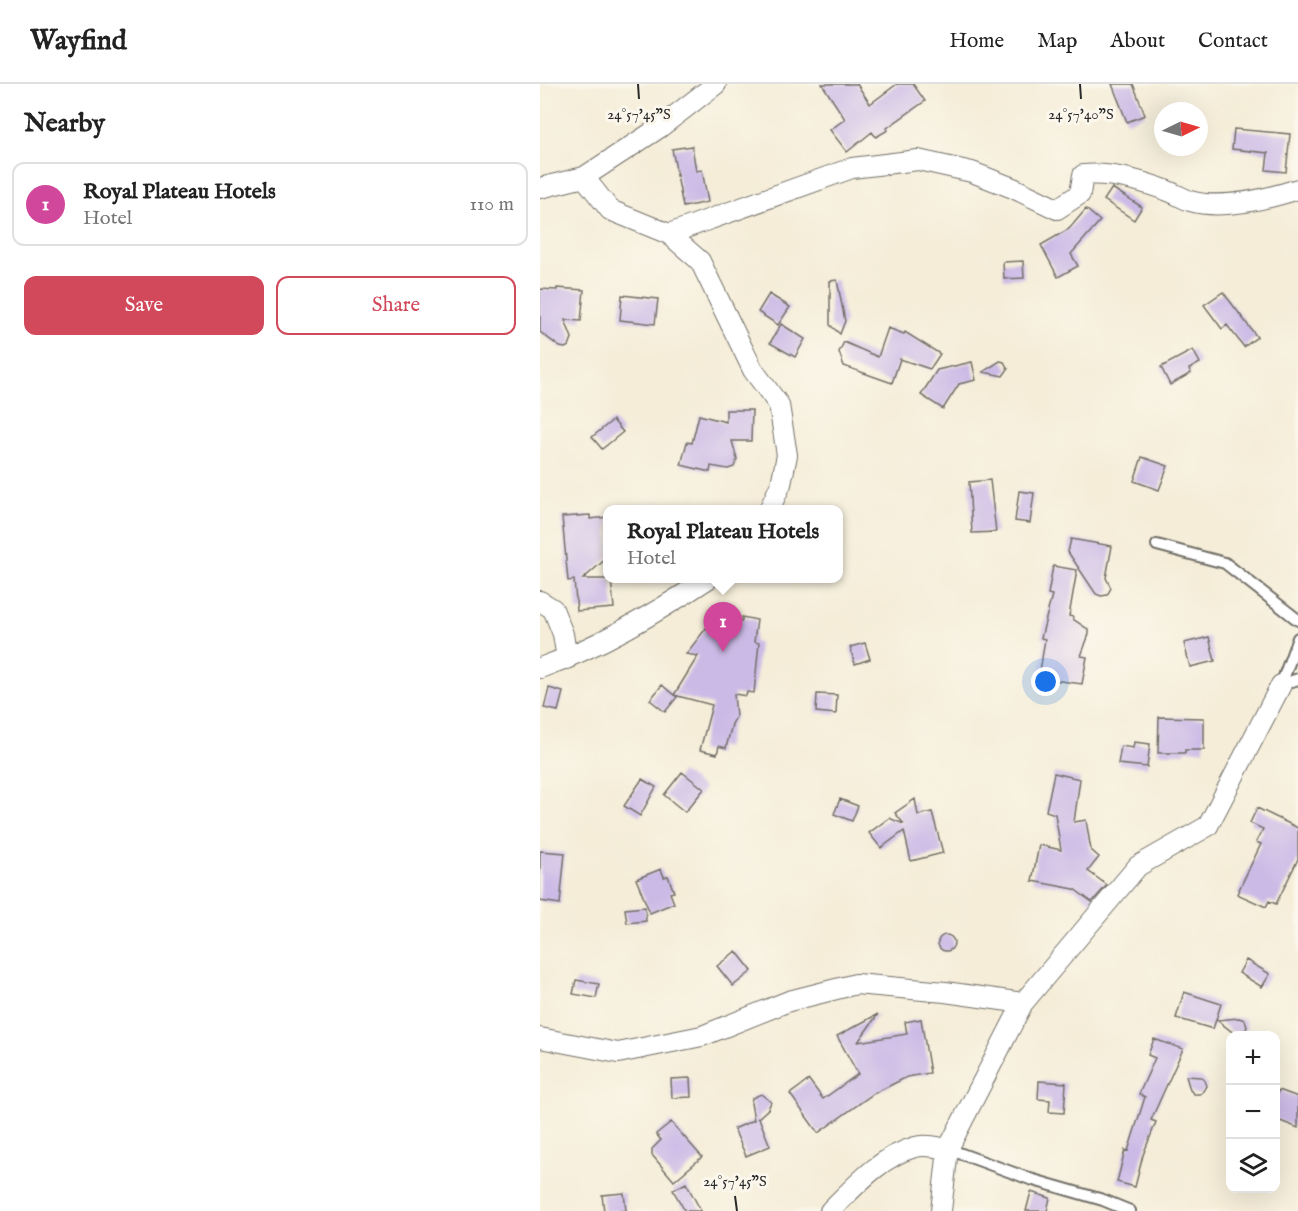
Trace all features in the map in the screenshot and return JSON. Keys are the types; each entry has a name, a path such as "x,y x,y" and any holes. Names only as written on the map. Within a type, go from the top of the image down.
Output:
{"street":[{"path":"540,188 584,177 658,128 716,84"},
{"path":"669,234 852,168 918,159 972,172 1057,209 1080,194 1083,175 1089,174 1110,175 1167,191 1190,201 1216,206 1282,195 1298,189"},
{"path":"584,177 610,210 669,234 700,261 753,369 780,405 787,455 781,484 771,505"},
{"path":"540,668 567,658 645,618 702,583"},
{"path":"540,602 553,609 563,634 567,658"},
{"path":"941,1211 948,1149 1023,1003 1138,866 1208,826 1290,682"},
{"path":"540,1038 618,1053 702,1036 789,1000 856,984 945,992 1023,1003"},
{"path":"830,1211 875,1167 890,1159 916,1146 948,1149"}],"lane":[{"path":"1157,545 1225,563 1298,620"},
{"path":"1290,682 1298,638"},
{"path":"948,1149 1030,1179 1103,1200 1130,1211"}],"building":[{"path":"822,84 857,84 870,104 897,84 913,84 925,101 887,128 888,130 876,137 872,132 847,152 830,130 845,119"},
{"path":"1112,84 1133,84 1145,115 1127,122"},
{"path":"1234,129 1290,134 1286,172 1266,170 1268,153 1232,149"},
{"path":"692,146 696,171 702,170 708,202 683,207 672,149"},
{"path":"1112,188 1142,207 1134,220 1104,200"},
{"path":"1086,209 1100,221 1071,254 1078,266 1058,277 1041,245 1069,229"},
{"path":"1023,261 1024,278 1004,279 1003,262"},
{"path":"837,280 845,321 840,334 830,325 830,281"},
{"path":"557,288 584,290 581,321 565,320 572,338 569,346 565,348 560,347 540,332 540,289 557,290"},
{"path":"1223,292 1257,337 1244,347 1227,325 1222,329 1204,305"},
{"path":"769,294 790,307 778,325 758,312"},
{"path":"622,295 658,299 655,324 620,320"},
{"path":"781,324 805,339 795,357 770,343"},
{"path":"888,328 904,334 905,332 940,354 930,369 900,359 892,383 844,366 839,352 844,342 878,357"},
{"path":"1193,350 1200,363 1189,369 1191,373 1170,385 1161,367"},
{"path":"1000,361 1004,362 1008,369 1003,376 983,372"},
{"path":"972,362 976,380 959,384 943,409 921,395 937,370"},
{"path":"726,410 752,410 751,441 732,441 737,459 734,467 728,469 711,466 710,472 681,465 687,442 692,443 699,415 726,422"},
{"path":"613,420 623,432 602,449 592,437"},
{"path":"1142,457 1168,466 1159,490 1134,481"},
{"path":"990,480 996,532 972,533 969,482"},
{"path":"1019,491 1034,493 1030,523 1015,521"},
{"path":"590,515 590,519 603,518 603,561 583,579 603,579 603,583 611,583 614,608 577,611 574,580 568,581 562,517"},
{"path":"1071,539 1112,546 1106,578 1111,588 1107,595 1096,594 1068,552"},
{"path":"1053,566 1077,570 1069,616 1089,630 1081,656 1087,657 1082,684 1039,678 1045,639 1041,638 1052,595 1048,594"},
{"path":"742,617 757,620 754,642 759,643 754,693 747,692 746,696 734,694 736,717 726,748 719,746 717,754 700,750 712,705 674,695 698,656 686,654 707,627 718,629 719,624 729,626 730,620 742,621"},
{"path":"1209,637 1215,661 1190,667 1184,643"},
{"path":"865,643 870,659 855,664 850,647"},
{"path":"662,685 677,697 665,712 650,700"},
{"path":"549,688 563,692 558,711 544,708"},
{"path":"817,694 837,695 836,714 816,712"},
{"path":"1159,717 1204,718 1204,750 1158,753"},
{"path":"1134,742 1150,744 1147,767 1118,764 1121,746 1133,748"},
{"path":"682,772 704,789 685,812 664,795"},
{"path":"1054,773 1080,779 1074,822 1086,820 1091,850 1099,857 1088,871 1107,885 1092,902 1074,889 1032,881 1039,845 1061,850 1055,814 1046,811"},
{"path":"642,779 656,787 640,816 624,806"},
{"path":"840,799 858,806 852,821 834,814"},
{"path":"915,799 918,815 932,812 943,853 911,861 904,831 881,848 869,833 889,818 904,824 895,813"},
{"path":"1257,808 1298,828 1298,859 1276,904 1269,901 1266,907 1237,894 1261,844 1256,842 1263,829 1250,823"},
{"path":"540,851 565,853 560,904 540,901"},
{"path":"661,869 664,877 668,876 674,892 670,893 674,903 650,913 636,879"},
{"path":"645,907 646,921 627,923 625,909"},
{"path":"946,935 952,937 954,943 952,949 946,951 940,949 938,943 940,937"},
{"path":"736,951 752,971 733,986 717,966"},
{"path":"1246,960 1270,974 1262,987 1239,973"},
{"path":"576,980 599,984 596,998 573,994"},
{"path":"1184,992 1221,1004 1213,1029 1176,1018"},
{"path":"878,1014 858,1042 907,1034 905,1022 921,1019 930,1073 907,1077 873,1094 818,1133 790,1094 809,1080 823,1099 858,1074 837,1036"},
{"path":"1239,1018 1245,1020 1247,1027 1245,1031 1231,1031 1217,1020"},
{"path":"1154,1039 1183,1049 1151,1120 1156,1122 1143,1155 1135,1187 1117,1182 1125,1150 1128,1151 1145,1097 1139,1094 1155,1058 1148,1055"},
{"path":"1186,1076 1201,1077 1207,1086 1204,1091 1194,1094 1190,1090"},
{"path":"690,1078 691,1097 672,1098 671,1079"},
{"path":"1039,1081 1066,1083 1064,1113 1049,1112 1050,1100 1038,1099"},
{"path":"1280,1090 1298,1097 1298,1128 1280,1121"},
{"path":"761,1094 771,1102 768,1109 757,1119 759,1118 770,1146 746,1156 734,1129 754,1120 752,1098"},
{"path":"671,1122 702,1157 674,1181 652,1155 652,1149 661,1140 656,1134"},
{"path":"686,1183 701,1211 685,1211 673,1190"},
{"path":"1031,1192 1050,1198 1047,1211 1026,1211"},
{"path":"624,1193 626,1211 604,1211 602,1195"}],"place":[{"name":"Royal Plateau Hotels","path":"723,652"}]}
